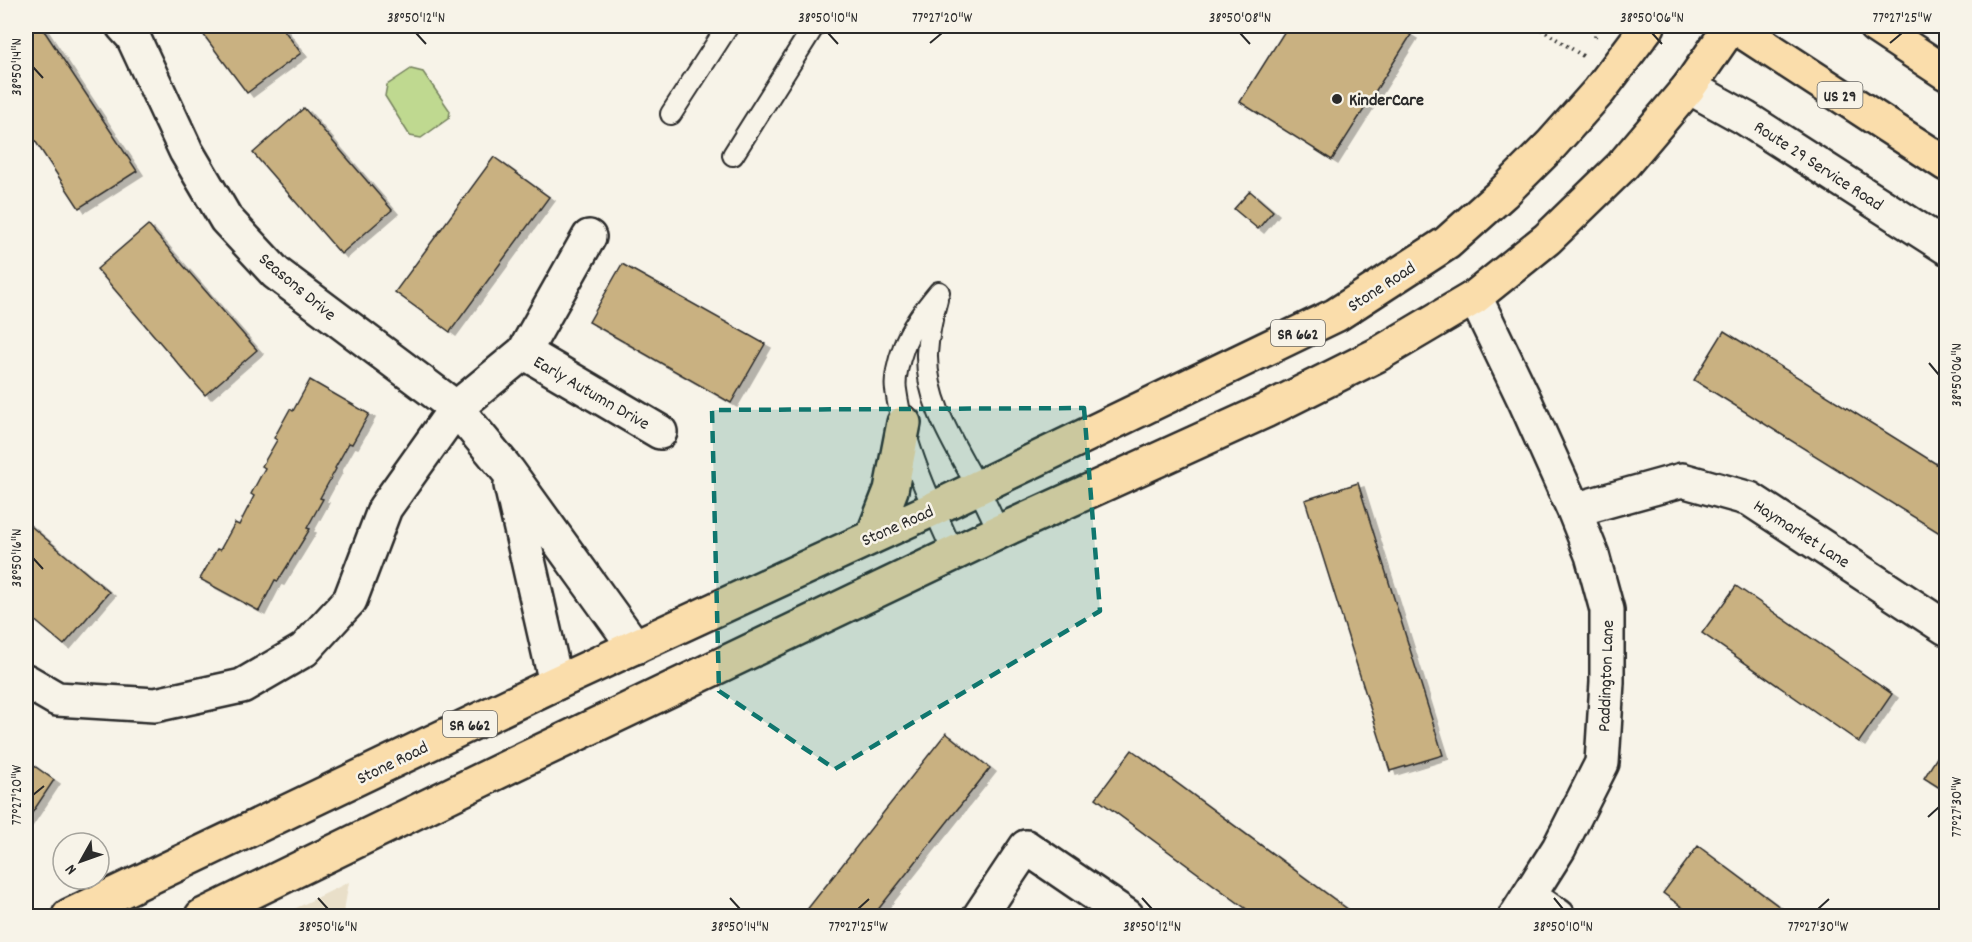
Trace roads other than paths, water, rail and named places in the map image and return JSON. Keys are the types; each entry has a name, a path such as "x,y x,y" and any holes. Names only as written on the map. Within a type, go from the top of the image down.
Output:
{"main road":[{"name":"Stone Road","path":"69,916 556,683 933,509 1336,315 1447,243 1503,193 1551,145 1599,91 1648,26"},
{"path":"202,916 999,532 1264,411 1377,355 1474,297 1547,239 1622,166 1689,87 1733,26"},
{"name":"US 29","path":"1733,26 1947,164"},
{"path":"1875,26 1947,72"},
{"path":"873,536 891,490 904,423"}],"street":[{"name":"Seasons Drive","path":"123,26 133,37 186,152 226,219 276,273 456,408 508,471 635,647"},
{"name":"Route 29 Service Road","path":"1689,87 1745,118 1947,247"},
{"name":"Early Autumn Drive","path":"26,681 57,699 155,705 242,686 304,650 350,600 386,508 456,408 524,352 589,237"},
{"name":"Paddington Lane","path":"1474,297 1526,400 1574,510 1592,555 1607,610 1607,682 1602,764 1559,848 1522,906"},
{"name":"Early Autumn Drive","path":"524,352 660,432"},
{"name":"Seasons Drive","path":"508,471 556,683"},
{"name":"Haymarket Lane","path":"1574,510 1682,480 1750,499 1947,628"},
{"path":"980,916 1026,847 1127,916"},
{"path":"1522,906 1558,916"}],"lane":[{"path":"671,114 728,26"},
{"path":"733,155 814,26"},
{"path":"954,554 933,509 904,423 895,388 902,350 918,319 939,291 927,355 930,383 950,438 999,532"}],"place":[{"name":"KinderCare","path":"1337,99"}]}
